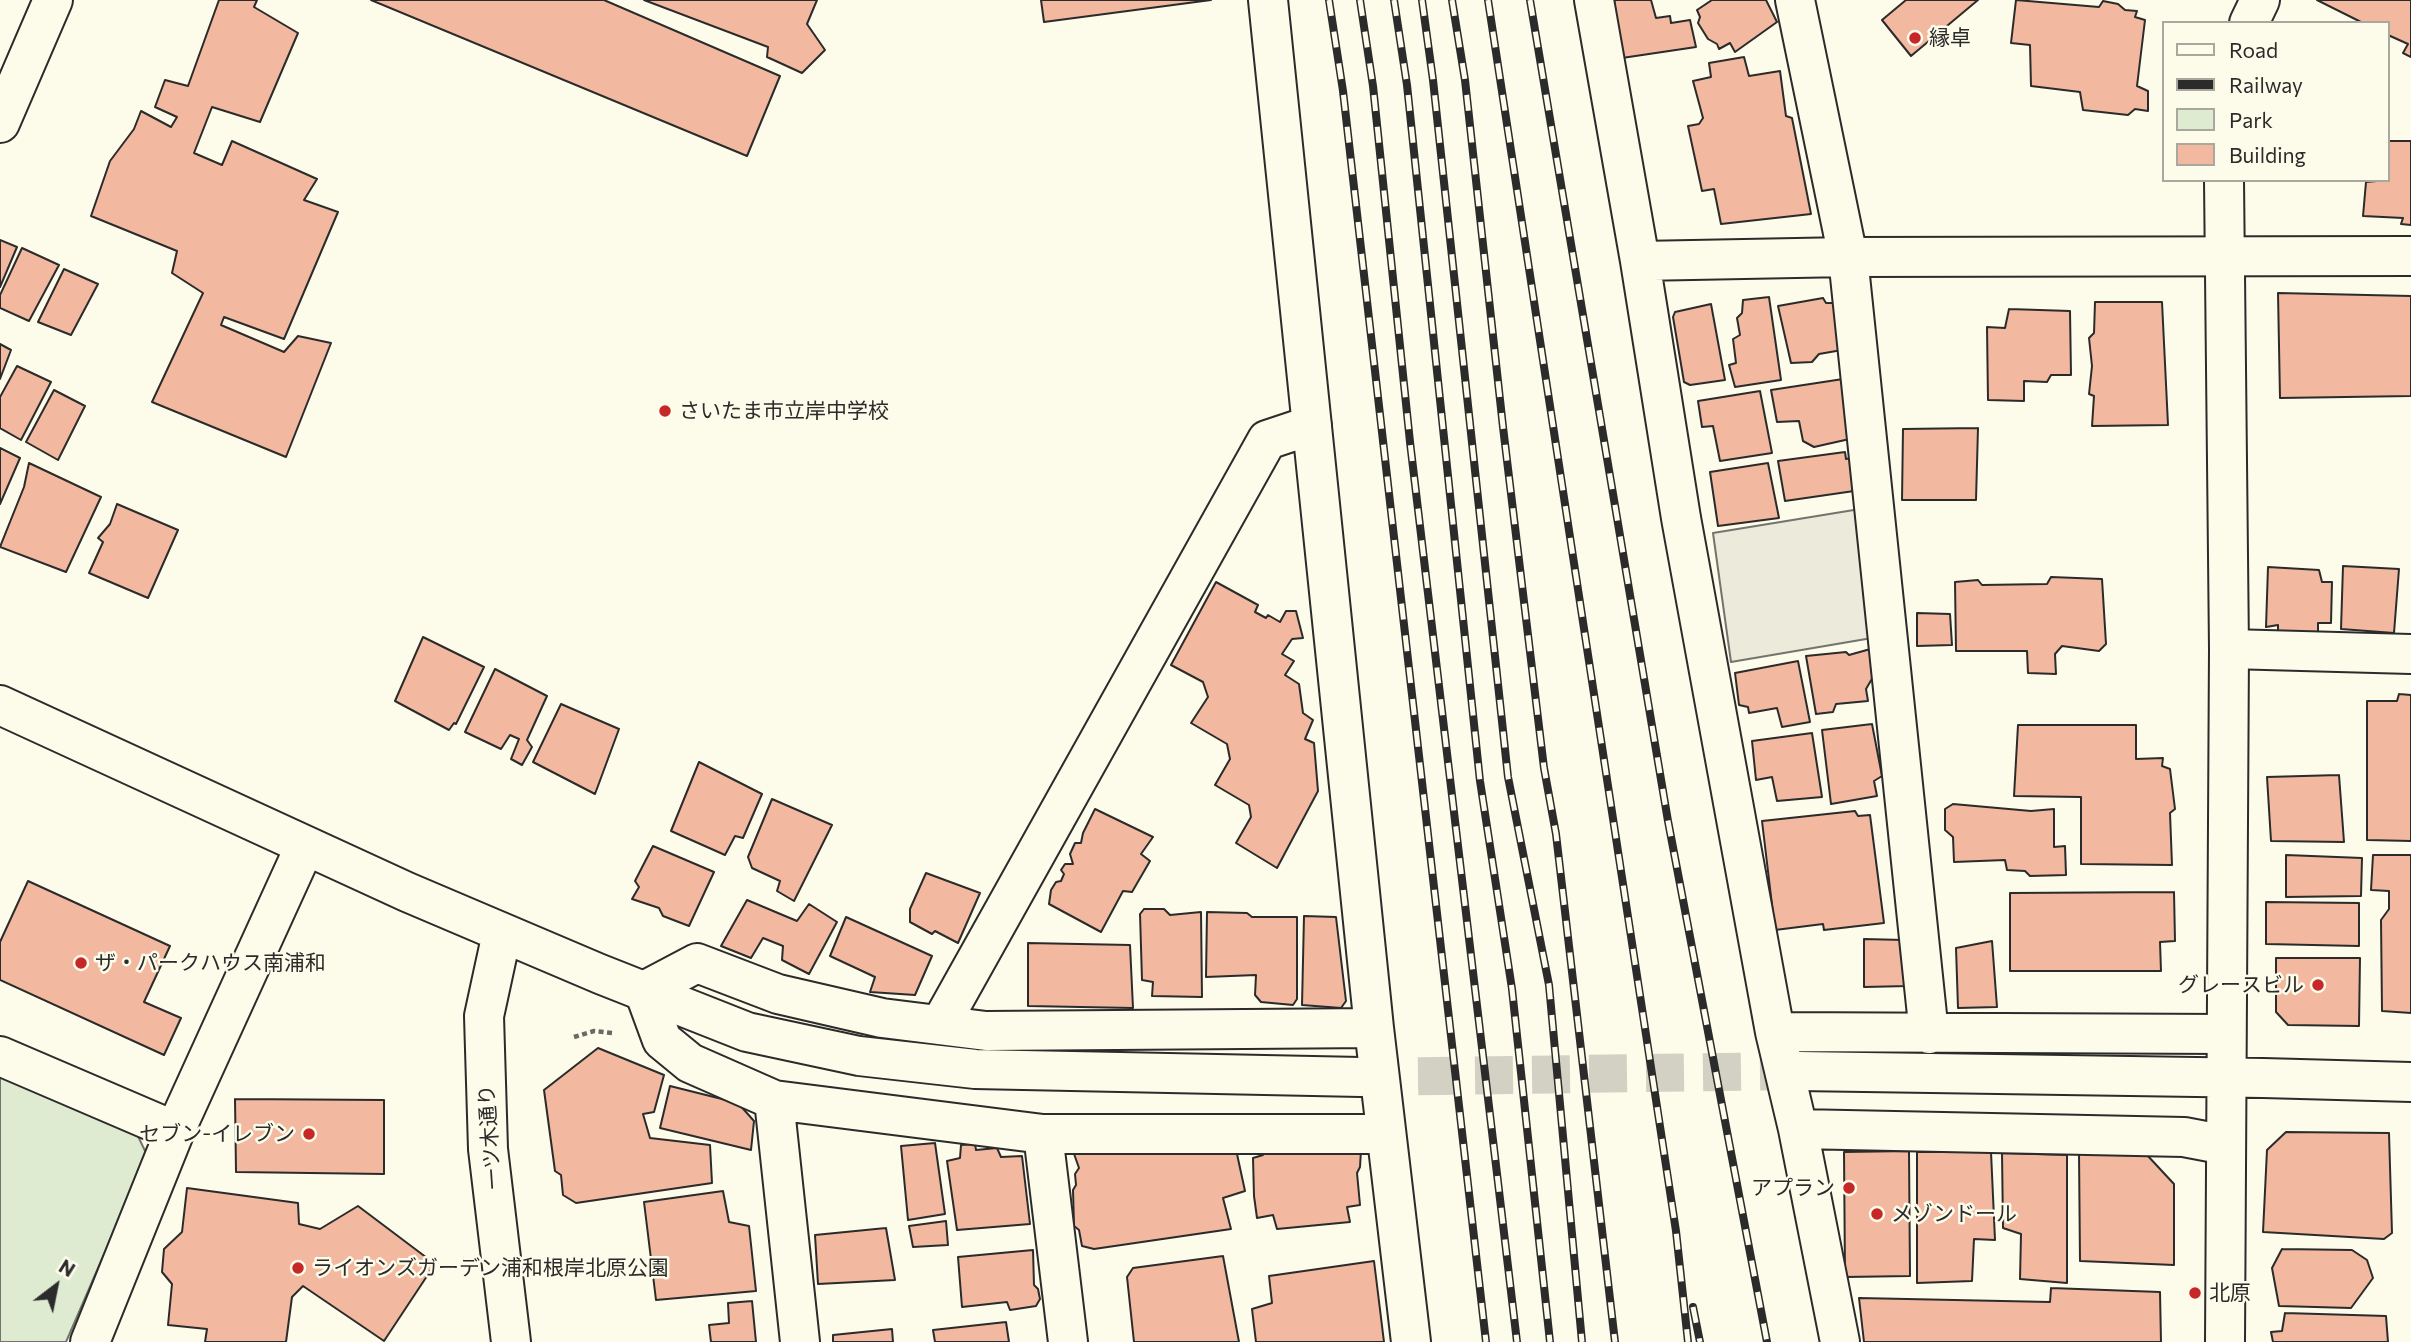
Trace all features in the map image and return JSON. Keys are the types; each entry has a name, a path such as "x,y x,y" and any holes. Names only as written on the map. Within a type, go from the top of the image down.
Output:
{"street":[{"path":"0,123 53,0"},
{"path":"1268,0 1312,425 1370,1050 1384,1122 1410,1342"},
{"path":"1594,0 1640,261 1681,518 1840,1342"},
{"path":"1795,0 1848,257 1929,1034"},
{"path":"2250,21 2260,0"},
{"path":"2224,182 2229,649 2225,1342"},
{"path":"1640,261 1848,257 2411,256"},
{"path":"940,1025 1267,440 1312,425"},
{"path":"2229,649 2411,654"},
{"path":"0,705 305,846 502,933 747,1032 859,1056 975,1069 1370,1050"},
{"path":"90,1342 175,1131 305,846"},
{"name":"一ツ木通り","path":"502,933 484,1016 488,1149 511,1342"},
{"path":"644,991 697,963 778,994 882,1018 986,1031 1370,1050"},
{"path":"644,991 662,1040 671,1048 690,1063 774,1100 1043,1134 1384,1122"},
{"path":"1785,1054 1929,1034 2226,1034"},
{"path":"1785,1054 2228,1078 2411,1082"},
{"path":"0,1056 175,1131"},
{"path":"774,1100 800,1342"},
{"path":"1798,1129 2184,1137 2226,1145"},
{"path":"1043,1134 1068,1342"}],"green space":[{"path":"0,1073 135,1130 147,1155 66,1342 0,1342"}],"shaded area":[{"path":"1860,509 1872,638 1731,662 1713,533"}],"building":[{"path":"219,0 257,0 254,7 298,33 260,122 212,107 194,153 222,165 232,141 317,179 304,200 338,212 284,339 224,317 221,325 284,352 298,336 331,343 286,457 152,402 203,293 172,273 177,251 91,216 110,161 134,129 141,111 171,127 177,117 155,107 165,80 188,86"},
{"path":"371,0 604,0 780,76 747,156"},
{"path":"644,0 817,0 807,24 825,50 802,73 767,57 768,47"},
{"path":"1041,0 1211,0 1044,22"},
{"path":"1614,0 1651,0 1656,18 1670,16 1671,23 1690,20 1696,47 1622,58"},
{"path":"1712,0 1766,0 1777,22 1735,52 1730,43 1719,49 1717,44 1708,39 1698,23 1700,17 1697,10"},
{"name":"縁卓","path":"1906,0 1978,0 1911,56 1882,20"},
{"path":"2016,0 2099,7 2103,1 2118,4 2125,10 2137,11 2135,17 2145,20 2137,86 2148,91 2148,111 2135,109 2128,115 2083,110 2080,92 2031,86 2030,45 2011,43"},
{"path":"2317,0 2411,0 2411,57 2403,53 2408,44 2390,36 2390,21 2359,21"},
{"path":"1744,57 1749,76 1780,71 1786,116 1792,118 1811,214 1721,224 1714,189 1702,191 1688,126 1699,124 1703,118 1693,81 1711,77 1709,63"},
{"path":"2390,141 2411,141 2411,225 2401,224 2403,218 2363,216 2366,182 2390,182"},
{"path":"0,240 17,247 0,287"},
{"path":"22,248 59,265 29,321 0,308 0,295"},
{"path":"64,269 98,284 71,335 38,322"},
{"path":"2278,293 2411,296 2411,396 2280,398"},
{"path":"1769,297 1781,380 1735,387 1729,365 1736,363 1733,339 1740,335 1737,318 1742,313 1743,300"},
{"path":"1823,298 1826,303 1834,303 1842,350 1819,354 1812,362 1791,363 1778,306"},
{"path":"2095,302 2162,302 2168,425 2092,426 2094,396 2089,394 2092,366 2089,338 2094,333"},
{"path":"1711,304 1725,380 1690,385 1684,382 1673,317 1675,312"},
{"path":"2009,309 2070,311 2071,375 2051,375 2047,382 2024,381 2024,401 1988,400 1987,327 2005,328"},
{"path":"0,344 11,350 0,379"},
{"path":"17,366 51,382 21,440 0,428 0,397"},
{"path":"1843,379 1854,438 1814,447 1803,441 1799,421 1777,422 1771,390"},
{"path":"54,390 85,406 58,460 26,442"},
{"path":"1760,391 1772,453 1720,461 1713,426 1702,427 1698,401"},
{"path":"1978,428 1976,500 1902,500 1903,429"},
{"path":"0,448 20,458 0,504"},
{"path":"1845,452 1846,459 1854,457 1861,490 1785,501 1778,461"},
{"path":"29,463 101,497 66,572 0,547 24,487"},
{"path":"1768,463 1779,518 1718,526 1710,472"},
{"path":"117,504 178,530 148,598 89,573 103,542 98,538 110,524"},
{"path":"2343,566 2399,569 2394,633 2341,629"},
{"path":"2268,567 2319,570 2322,582 2332,582 2331,623 2318,623 2318,636 2278,635 2278,625 2266,627"},
{"path":"2051,577 2102,579 2106,644 2099,651 2062,646 2055,654 2056,674 2028,673 2027,651 1956,651 1955,582 1978,580 1982,585 2047,584"},
{"path":"1216,582 1258,605 1255,612 1266,618 1268,615 1280,622 1286,611 1296,611 1303,638 1292,639 1282,654 1294,661 1285,675 1299,684 1303,713 1313,720 1305,739 1314,743 1318,791 1277,868 1236,843 1251,817 1249,805 1215,785 1230,759 1227,744 1191,723 1208,697 1203,682 1171,665"},
{"path":"1917,613 1950,614 1952,645 1917,646"},
{"path":"423,637 484,667 456,724 449,730 395,701"},
{"path":"1874,648 1873,677 1866,689 1868,701 1836,704 1833,712 1816,714 1806,656 1846,652 1849,655"},
{"path":"1798,661 1810,722 1782,727 1777,708 1749,713 1748,707 1739,705 1735,673"},
{"path":"495,669 547,696 527,740 532,747 522,765 511,759 519,739 510,735 501,749 465,732"},
{"path":"2399,694 2411,695 2411,841 2367,840 2367,701 2397,701"},
{"path":"561,704 619,729 595,794 533,762"},
{"path":"1872,724 1882,776 1874,781 1877,796 1831,804 1822,730"},
{"path":"2018,725 2136,725 2136,759 2163,758 2162,766 2170,769 2175,809 2170,813 2172,865 2081,864 2081,797 2014,796"},
{"path":"1812,733 1822,797 1777,801 1772,777 1756,780 1752,741"},
{"path":"699,762 762,794 743,838 735,836 725,855 671,831"},
{"path":"2339,775 2344,842 2271,841 2267,777"},
{"path":"772,799 832,825 794,901 777,891 780,881 752,868 748,857"},
{"path":"1953,804 2031,811 2054,809 2054,847 2065,846 2066,875 2030,876 2025,871 2007,870 2005,860 1954,862 1953,837 1945,830 1945,809"},
{"path":"1095,809 1153,837 1141,854 1150,861 1132,892 1123,891 1101,932 1049,904 1051,890 1056,882 1061,881 1064,874 1061,870 1065,864 1073,864 1070,854 1075,843 1081,843"},
{"path":"1855,811 1858,816 1870,815 1884,923 1824,930 1823,924 1775,930 1762,821"},
{"path":"653,846 714,872 689,926 663,916 659,908 632,899 639,887 635,881"},
{"path":"2286,855 2362,858 2361,896 2286,897"},
{"path":"2373,855 2411,855 2411,1013 2382,1011 2381,920 2389,909 2389,891 2371,890"},
{"path":"926,873 980,893 958,943 935,931 932,934 910,922 910,909"},
{"name":"ザ・パークハウス南浦和","path":"28,881 170,946 144,1002 181,1018 164,1055 0,980 0,942"},
{"path":"2174,892 2175,941 2160,942 2161,971 2010,971 2010,893"},
{"path":"747,900 797,921 809,904 837,922 809,974 782,960 783,946 763,938 751,958 721,946"},
{"path":"2266,902 2359,903 2359,946 2266,944"},
{"path":"1144,909 1164,909 1170,915 1201,912 1202,997 1152,996 1153,982 1142,980 1140,914"},
{"path":"1207,912 1247,913 1252,917 1297,917 1297,999 1293,1005 1261,1002 1255,995 1256,975 1206,977"},
{"path":"1304,916 1336,917 1346,1001 1341,1008 1302,1005"},
{"path":"846,917 932,956 915,995 870,992 875,977 830,956"},
{"path":"1864,939 1904,940 1908,986 1864,987"},
{"path":"1992,941 1997,1007 1958,1008 1956,948"},
{"path":"1028,943 1130,945 1133,1008 1028,1006"},
{"name":"グレースビル","path":"2276,958 2360,958 2359,1026 2288,1025 2276,1012"},
{"path":"598,1048 664,1075 654,1112 643,1114 650,1138 710,1145 712,1183 576,1203 563,1195 561,1175 555,1171 544,1090"},
{"path":"670,1086 738,1103 754,1121 751,1150 660,1128"},
{"path":"235,1099 384,1100 384,1174 236,1172"},
{"path":"2286,1132 2389,1133 2392,1233 2384,1239 2263,1232 2267,1150"},
{"path":"935,1143 945,1214 908,1220 901,1146"},
{"path":"975,1144 976,1150 997,1148 1001,1157 1022,1156 1030,1224 957,1230 947,1161 960,1158 961,1145"},
{"path":"1263,1145 1361,1150 1357,1173 1360,1205 1347,1207 1350,1222 1277,1229 1273,1215 1257,1218 1253,1158 1263,1155"},
{"path":"1208,1149 1237,1154 1245,1191 1223,1198 1231,1229 1094,1249 1082,1246 1079,1230 1074,1226 1073,1190 1076,1185 1075,1174 1079,1168 1073,1151"},
{"name":"メゾンドール","path":"1909,1151 1910,1276 1845,1277 1844,1152"},
{"path":"1917,1152 1991,1152 1995,1240 1974,1239 1972,1281 1917,1283"},
{"path":"2002,1153 2067,1155 2067,1283 2020,1279 2021,1234 2003,1228"},
{"path":"2079,1153 2147,1155 2174,1184 2174,1265 2080,1261"},
{"name":"ライオンズガーデン浦和根岸北原公園","path":"187,1188 298,1203 299,1224 320,1229 358,1206 435,1264 384,1341 303,1286 292,1297 286,1342 205,1342 207,1329 168,1325 172,1284 162,1272 164,1249 182,1232"},
{"path":"723,1191 729,1222 749,1226 756,1291 656,1300 644,1202"},
{"path":"946,1221 948,1245 913,1247 909,1226"},
{"path":"886,1228 895,1280 818,1284 815,1235"},
{"path":"2282,1249 2352,1250 2367,1260 2373,1278 2351,1308 2279,1306 2272,1268"},
{"path":"1033,1250 1034,1285 1038,1289 1040,1299 1036,1306 1010,1310 1007,1302 962,1307 958,1257"},
{"path":"1223,1256 1239,1342 1134,1342 1127,1277 1133,1268"},
{"path":"1374,1261 1384,1342 1256,1342 1252,1309 1272,1303 1269,1276"},
{"path":"2051,1288 2160,1292 2161,1342 1864,1342 1859,1298 2050,1302"},
{"path":"752,1301 756,1342 711,1342 709,1325 729,1323 728,1303"},
{"path":"2285,1313 2386,1316 2388,1342 2273,1342 2271,1332 2282,1331"},
{"path":"1006,1322 1009,1342 935,1342 933,1330"},
{"path":"892,1329 893,1342 833,1342 833,1335"}],"tunnel":[{"path":"1361,1077 1798,1071"}],"railway":[{"path":"1329,0 1343,91 1486,1342"},
{"path":"1360,0 1373,86 1410,442 1517,1342"},
{"path":"1394,0 1407,85 1480,781 1512,989 1550,1342"},
{"path":"1422,0 1433,80 1508,777 1549,985 1582,1342"},
{"path":"1452,0 1465,80 1503,427 1544,768 1556,834 1615,1342"},
{"path":"1488,0 1676,1231 1688,1342"},
{"path":"1530,0 1668,821 1767,1342"},
{"path":"1693,1307 1700,1342"}],"place":[{"name":"縁卓","path":"1915,38"},
{"name":"さいたま市立岸中学校","path":"665,411"},
{"name":"ザ・パークハウス南浦和","path":"81,963"},
{"name":"グレースビル","path":"2318,985"},
{"name":"セブン-イレブン","path":"309,1134"},
{"name":"アプラン","path":"1849,1188"},
{"name":"メゾンドール","path":"1877,1214"},
{"name":"ライオンズガーデン浦和根岸北原公園","path":"298,1268"},
{"name":"北原","path":"2195,1293"}]}
